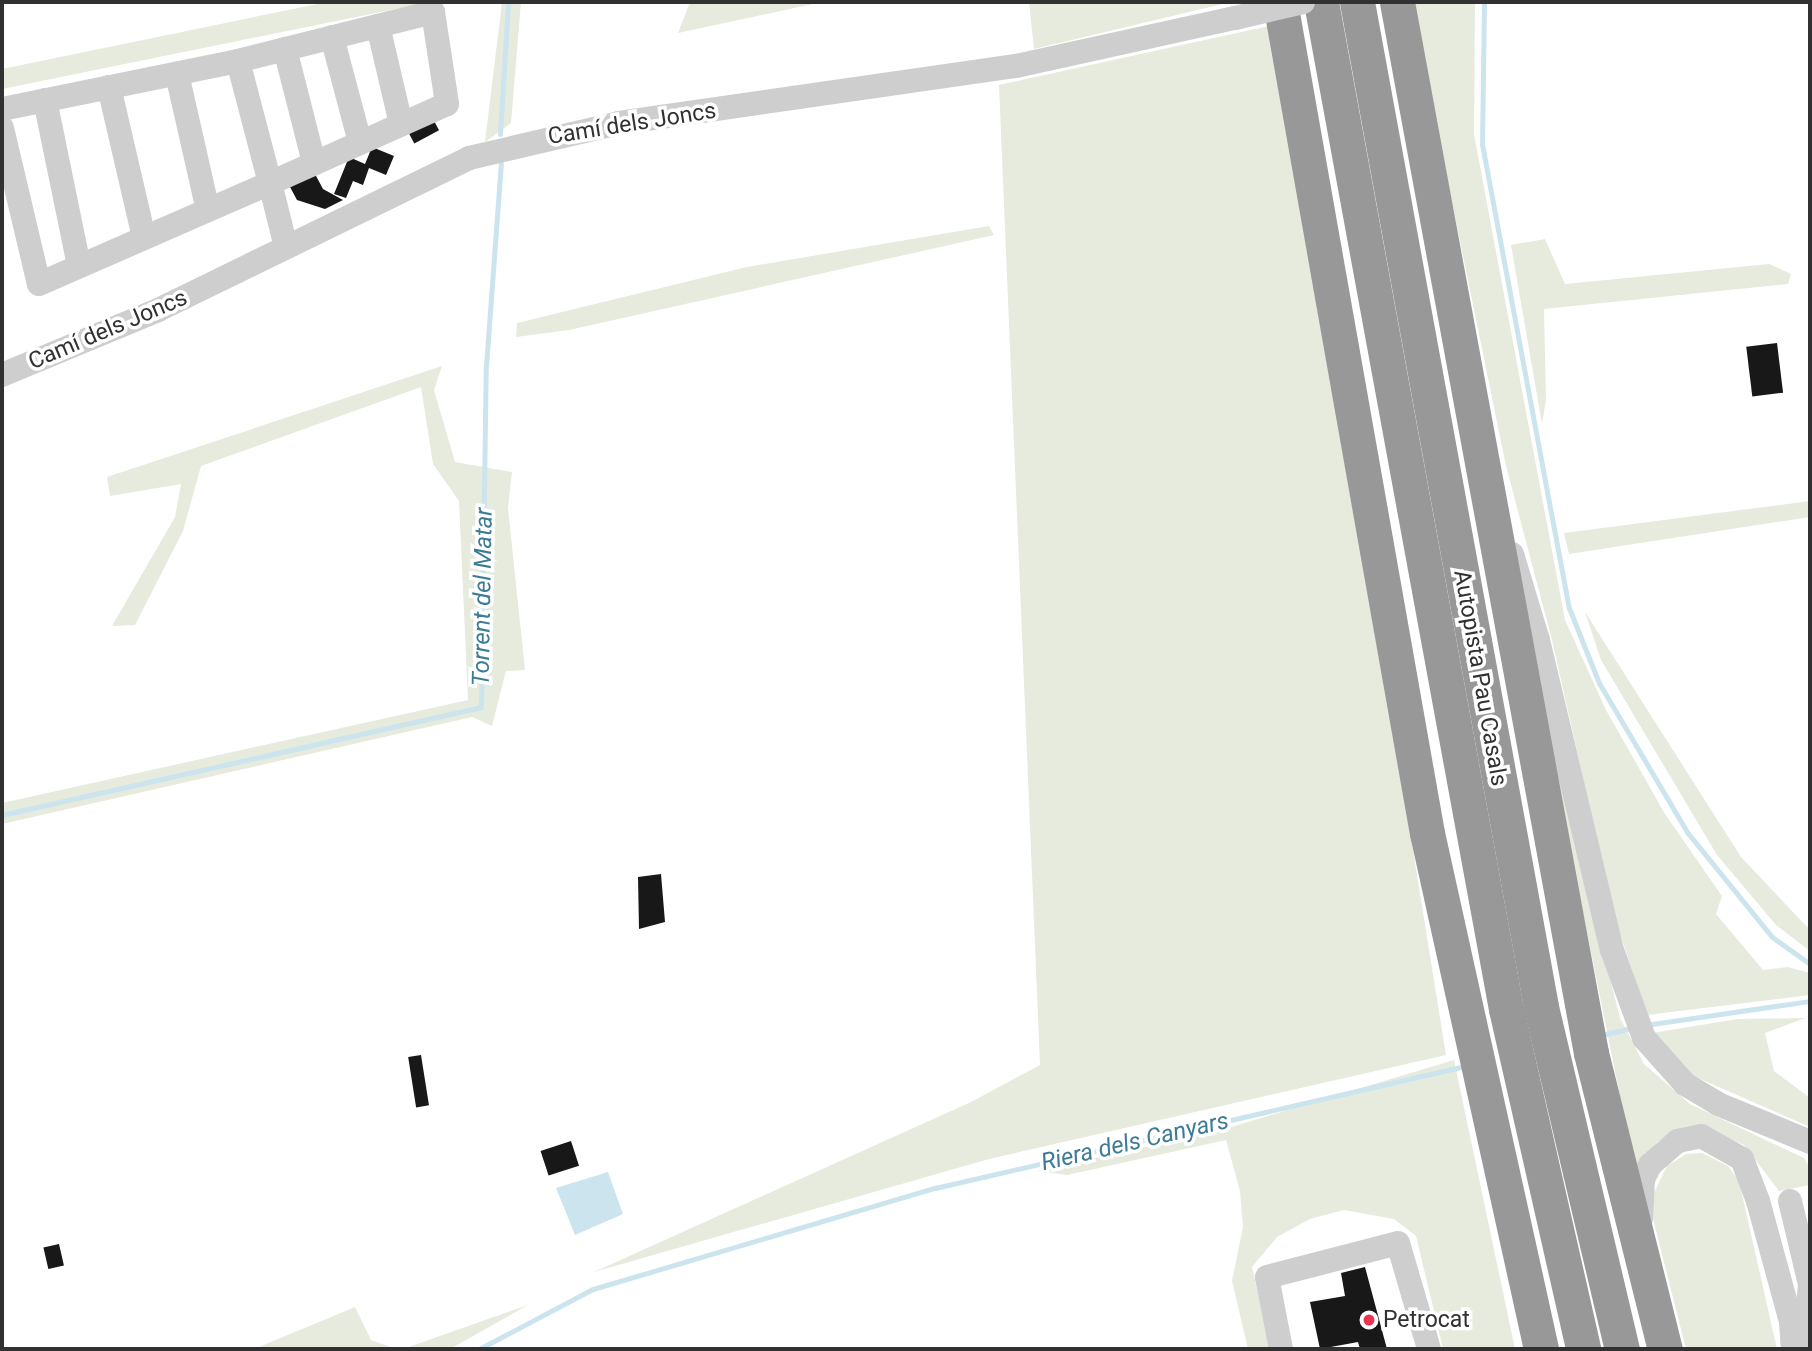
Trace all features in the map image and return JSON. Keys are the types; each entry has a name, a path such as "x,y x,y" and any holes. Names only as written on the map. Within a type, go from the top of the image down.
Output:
{"highway":[{"path":"1280,2 1427,833 1541,1349"},
{"name":"Autopista Pau Casals","path":"1321,2 1399,445 1504,1001 1583,1349"},
{"name":"Autopista Pau Casals","path":"1357,2 1469,622 1511,755 1564,992"},
{"path":"1397,2 1490,508 1564,992 1557,1078 1622,1349"},
{"path":"1399,445 1396,501 1444,906"},
{"path":"1564,992 1593,1060 1665,1349"}],"street":[{"name":"Camí dels Joncs","path":"2,375 158,310 469,158 542,137 1016,66 1303,2"},
{"path":"2,109 238,61 433,12 447,104 39,284 2,128"},
{"path":"377,26 401,124"},
{"path":"332,37 360,142"},
{"path":"285,50 314,163"},
{"path":"238,61 286,247"},
{"path":"177,74 208,210"},
{"path":"109,87 144,238"},
{"path":"45,100 79,266"},
{"path":"1490,508 1516,563 1538,640 1622,980 1644,1038 1656,1055 1685,1084 1718,1104 1810,1142"},
{"path":"1642,1262 1643,1179 1667,1147 1688,1137 1714,1140 1742,1159 1752,1180 1791,1322 1793,1349"},
{"path":"1752,1180 1797,1231"},
{"path":"1790,1201 1810,1284 1804,1349"},
{"path":"1281,1349 1266,1277 1398,1243 1429,1349"},
{"path":"1522,1272 1535,1349"}],"shaded area":[{"path":"327,2 430,2 2,89 2,69"},
{"path":"502,2 521,2 511,123 485,142"},
{"path":"690,2 822,2 678,33"},
{"path":"1029,2 1231,2 1034,49"},
{"path":"1411,2 1475,2 1474,134 1565,620 1606,710 1665,814 1722,896 1716,914 1763,970 1788,967 1810,973 1810,995 1647,1015 1614,916 1552,640 1506,466"},
{"path":"1269,26 1379,639 1446,1055 989,1159 594,1272 971,1102 1040,1065 999,85"},
{"path":"989,226 994,235 569,330 516,337 517,323 747,267"},
{"path":"1545,239 1565,284 1769,264 1791,274 1788,284 1544,309 1546,400 1542,424 1511,245"},
{"path":"442,366 434,390 455,462 512,472 508,508 525,670 506,671 492,726 472,717 2,824 2,803 468,700 459,501 433,464 421,387 201,466 183,531 135,625 112,626 175,517 181,484 110,496 107,477"},
{"path":"1810,501 1810,517 1569,554 1564,533"},
{"path":"1585,612 1741,857 1810,930 1810,951 1776,925 1717,855 1601,660"},
{"path":"1541,703 1620,1018 1644,1064 1690,1104 1804,1158 1810,1168 1810,1185 1779,1191 1744,1145 1702,1126 1679,1129 1657,1142 1635,1171"},
{"path":"1805,1018 1765,1033 1774,1071 1810,1098 1810,1127 1689,1074 1652,1033 1738,1019"},
{"path":"1454,1060 1515,1349 1443,1349 1416,1236 1394,1219 1344,1210 1310,1219 1277,1237 1252,1267 1271,1349 1248,1349 1232,1281 1243,1227 1240,1191 1226,1140 1067,1175 1037,1171 1221,1130"},
{"path":"1702,1153 1728,1166 1739,1181 1777,1349 1686,1349 1653,1219 1653,1195 1667,1166 1686,1154"},
{"path":"528,1305 450,1349 403,1349"},
{"path":"355,1307 371,1340 396,1349 254,1349"}],"water":[{"path":"608,1172 623,1214 575,1235 556,1188"}],"building":[{"path":"432,117 439,130 414,143 407,130"},
{"path":"372,147 394,156 386,175 369,168 363,185 353,181 346,198 334,194 349,157 365,164"},
{"path":"315,174 323,189 343,200 325,209 297,200 290,187"},
{"path":"1777,343 1783,393 1752,396 1746,347"},
{"path":"661,874 665,922 639,929 638,877"},
{"path":"421,1055 429,1105 416,1107 408,1057"},
{"path":"571,1141 579,1166 549,1176 541,1151"},
{"path":"59,1244 64,1265 48,1269 43,1248"},
{"path":"1365,1267 1387,1349 1360,1349 1358,1342 1320,1349 1310,1302 1345,1296 1341,1273"}],"waterway":[{"path":"500,134 508,2"},
{"path":"1484,2 1482,144 1569,608 1599,683 1687,832 1772,937 1810,964"},
{"name":"Torrent del Matar","path":"2,815 481,707 486,366 501,164"},
{"name":"Riera dels Canyars","path":"1645,1025 1810,1001"},
{"name":"Riera dels Canyars","path":"1601,1035 1632,1028"},
{"name":"Riera dels Canyars","path":"479,1349 593,1289 935,1188 1465,1066"}],"place":[{"name":"Petrocat","path":"1369,1320"}]}
